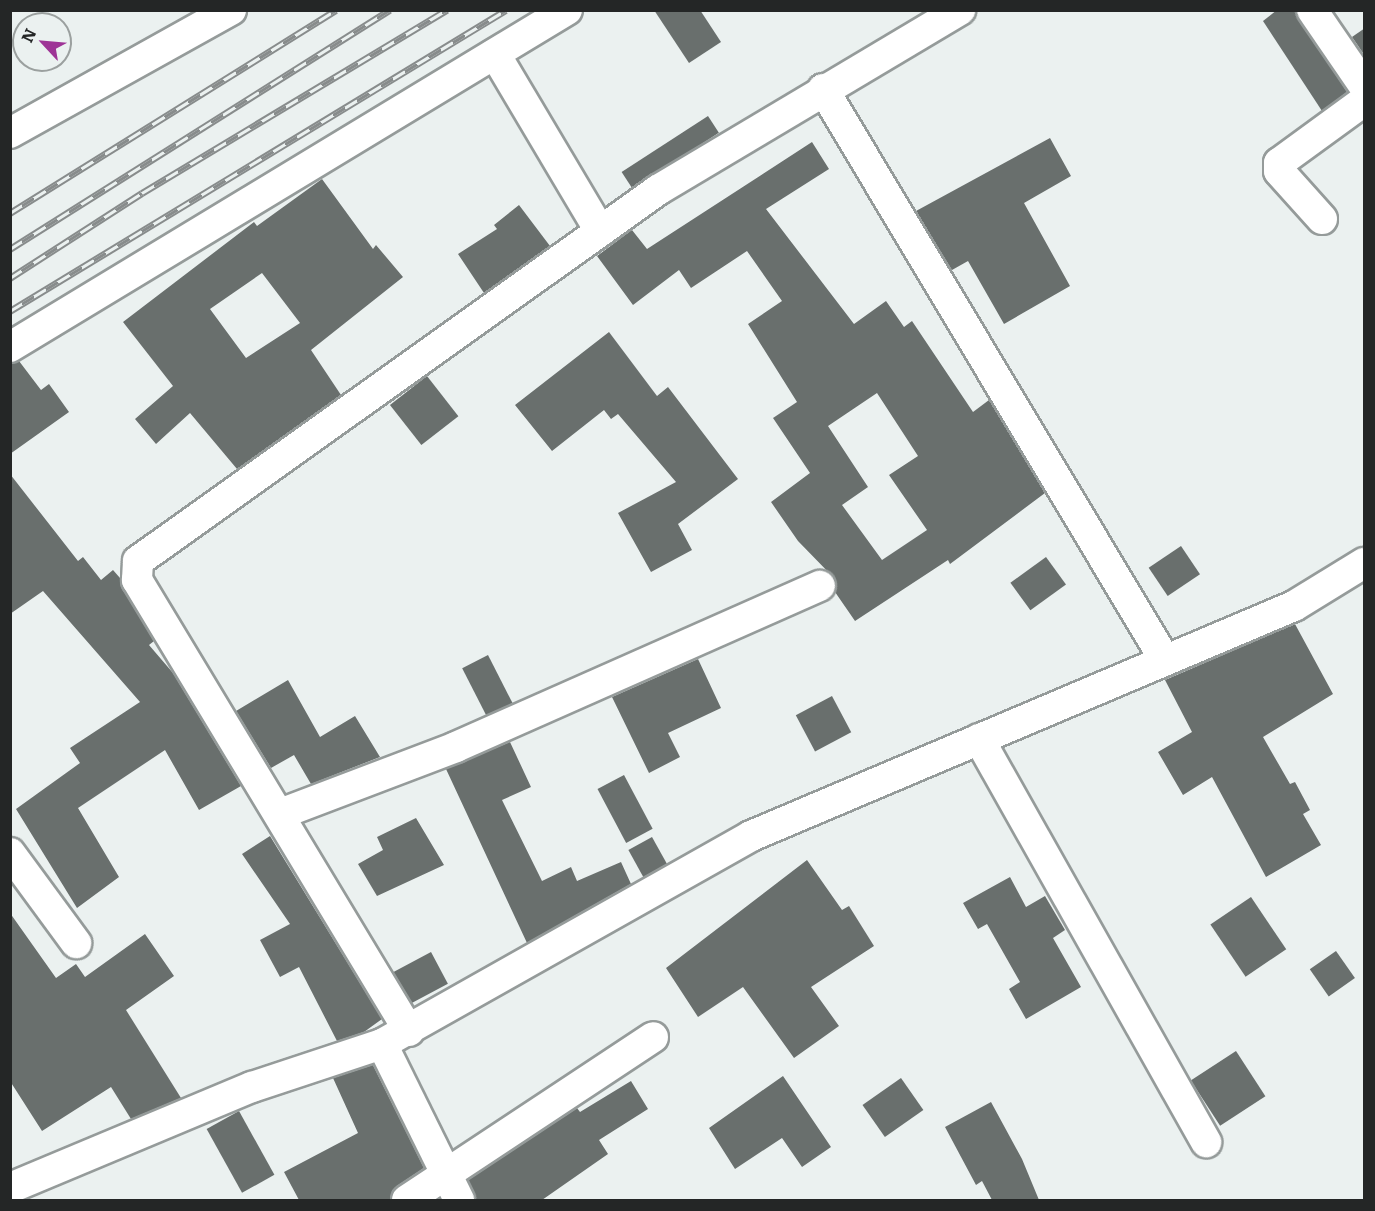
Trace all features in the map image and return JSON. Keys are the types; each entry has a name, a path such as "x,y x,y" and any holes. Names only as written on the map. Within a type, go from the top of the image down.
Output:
{"street":[{"path":"10,133 231,10"},
{"path":"10,347 567,10"},
{"path":"410,1031 137,580 138,561 600,231 823,89 960,10"},
{"path":"1312,10 1365,86"},
{"path":"495,54 600,231"},
{"path":"823,89 1165,660"},
{"path":"1322,219 1279,171 1279,163 1365,102"},
{"path":"10,1188 252,1087 382,1044 410,1031 751,836 1294,606 1365,562"},
{"path":"280,814 456,747 820,586"},
{"path":"979,739 1206,1142"},
{"path":"10,853 76,943"},
{"path":"407,1200 452,1189 653,1037"},
{"path":"382,1044 452,1189"}],"building":[{"path":"654,10 700,10 721,42 689,63"},
{"path":"1277,10 1295,10 1347,92 1322,111 1263,21"},
{"path":"1365,28 1365,56 1352,37"},
{"path":"708,116 719,133 633,189 622,172"},
{"path":"1050,138 1071,176 1024,203 1070,286 1004,324 968,261 952,270 916,211"},
{"path":"812,142 829,169 766,209 854,324 886,301 904,327 912,321 973,412 989,400 1045,493 950,564 948,560 855,621 835,592 835,579 798,541 771,502 810,473 773,418 797,402 748,324 782,301 747,251 691,288 679,270 633,305 597,256 632,230 647,249","holes":["877,393 918,456 889,475 927,530 882,560 842,505 868,487 828,426"]},
{"path":"322,179 373,249 376,245 403,277 311,350 341,395 237,469 190,413 156,444 135,419 173,386 123,322 254,222 257,226","holes":["262,273 300,323 246,358 210,309"]},
{"path":"519,205 550,246 484,293 458,254 497,229 494,225"},
{"path":"609,332 657,396 668,387 738,479 678,524 692,550 651,572 618,513 676,482 618,414 611,419 604,410 552,451 515,405"},
{"path":"19,361 41,390 49,384 69,412 10,454 10,364"},
{"path":"427,376 458,416 421,445 390,405"},
{"path":"10,474 78,561 83,557 101,580 113,570 120,578 154,641 149,645 173,673 241,786 199,810 165,750 78,808 119,877 77,908 16,809 80,763 70,748 140,702 43,591 10,614"},
{"path":"1181,546 1200,574 1168,596 1149,568"},
{"path":"1046,557 1066,585 1030,610 1010,583"},
{"path":"1295,624 1333,694 1263,737 1290,784 1295,782 1310,810 1303,814 1321,845 1266,877 1212,777 1183,795 1158,752 1192,732 1165,680"},
{"path":"488,655 513,703 487,716 462,668"},
{"path":"698,659 721,708 668,733 680,757 649,773 612,697"},
{"path":"288,680 320,737 355,716 380,757 311,784 294,755 271,768 236,711"},
{"path":"832,696 851,732 815,751 796,715"},
{"path":"510,742 531,787 502,800 542,881 571,867 577,881 621,862 631,884 527,943 446,769"},
{"path":"624,775 653,829 626,843 598,789"},
{"path":"416,818 444,865 377,896 358,864 383,850 377,837"},
{"path":"270,836 382,1019 364,1032 337,1041 299,967 280,977 260,940 290,924 242,854"},
{"path":"652,837 667,864 643,877 628,850"},
{"path":"807,860 842,910 849,906 874,946 811,987 839,1026 794,1058 743,987 698,1017 666,968"},
{"path":"1010,877 1026,907 1045,896 1065,930 1053,938 1081,987 1026,1019 1009,989 1020,982 987,924 978,929 963,903"},
{"path":"1251,897 1286,949 1246,977 1210,924"},
{"path":"10,913 56,978 76,964 85,977 145,934 174,976 126,1010 181,1098 131,1119 111,1087 42,1131 10,1081"},
{"path":"1336,951 1355,978 1329,996 1310,969"},
{"path":"431,952 448,984 410,1004 393,972"},
{"path":"1236,1051 1265,1096 1220,1126 1191,1080"},
{"path":"373,1065 424,1168 397,1186 390,1200 299,1200 284,1172 358,1133 333,1078"},
{"path":"783,1076 831,1147 802,1167 782,1138 735,1169 709,1128"},
{"path":"901,1078 923,1110 885,1137 862,1105"},
{"path":"631,1081 648,1109 599,1140 608,1154 542,1200 476,1200 468,1180 577,1108 580,1112"},
{"path":"991,1102 1022,1159 1039,1200 992,1200 982,1181 976,1185 945,1127"},
{"path":"239,1111 274,1175 242,1193 207,1129"}],"railway":[{"path":"10,213 336,10"},
{"path":"10,249 390,10"},
{"path":"10,278 142,193 447,10"},
{"path":"10,311 506,10"}]}
